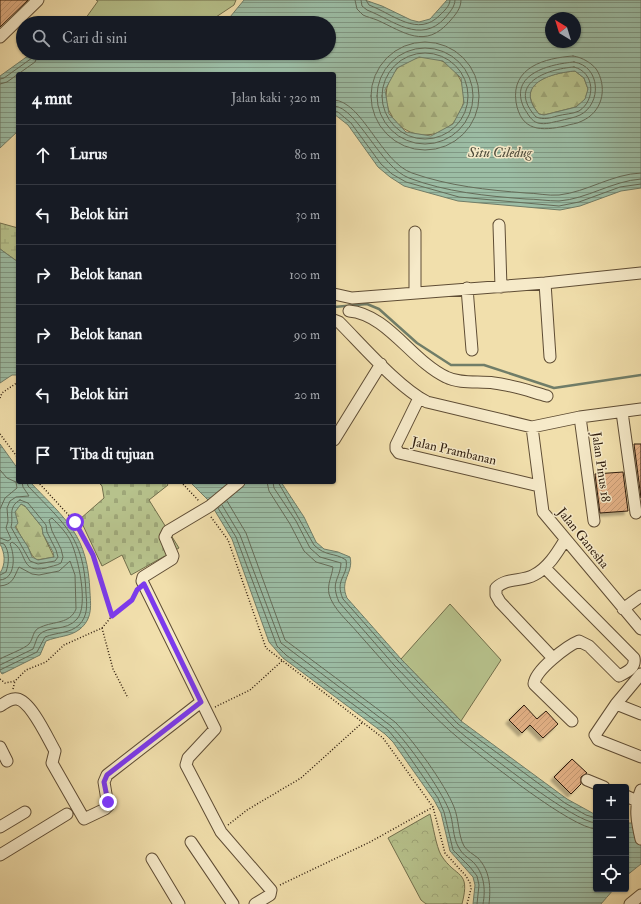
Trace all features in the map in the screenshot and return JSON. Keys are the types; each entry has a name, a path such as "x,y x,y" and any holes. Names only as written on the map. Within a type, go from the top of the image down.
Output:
{"street":[{"path":"21,16 38,0"},
{"path":"0,36 16,21"},
{"path":"499,225 501,287"},
{"path":"415,232 415,293"},
{"path":"641,273 501,287 467,288 415,293 351,305 336,325 419,398 427,402 532,426 580,417 641,409"},
{"path":"545,283 550,357"},
{"path":"467,288 472,350"},
{"path":"336,295 375,320 431,368 447,378 514,386 547,396"},
{"path":"336,437 380,364"},
{"name":"Jalan Prambanan","path":"419,398 396,445 396,450 399,453 538,486"},
{"path":"622,412 636,513"},
{"name":"Jalan Pinus 18","path":"580,417 594,521"},
{"name":"Jalan Ganesha","path":"532,426 538,486 544,512 565,540 641,629"},
{"path":"236,484 207,507 168,531 165,537 173,556 172,559 143,577 144,584 215,729 186,762 221,832 271,890 270,895 255,904"},
{"path":"553,658 500,602 496,595 496,588 503,582 534,575 545,568 565,540"},
{"path":"545,568 634,658 635,662 633,667 619,676 589,646 579,641 572,644 553,658 535,679 534,684 572,721"},
{"path":"624,609 641,596"},
{"path":"641,674 616,704 595,735 598,740 641,757"},
{"path":"0,706 12,699 18,699 24,702 34,714 55,751 52,763 84,819 105,809 108,806 104,782 107,775 204,707"},
{"path":"616,704 641,714"},
{"path":"0,747 7,761"},
{"path":"587,780 597,784"},
{"path":"640,834 636,821 637,801 641,790"},
{"path":"629,797 637,801"},
{"path":"0,826 25,812"},
{"path":"0,855 67,814"},
{"path":"191,842 233,904"},
{"path":"152,859 179,904"},
{"path":"630,904 641,895"}],"path":[{"path":"0,398 2,393 16,383"},
{"path":"0,434 16,455"},
{"path":"40,484 75,522 93,555 112,616"},
{"path":"183,484 207,507 228,540 266,648 383,738 433,807 445,853 466,876 470,883 471,889 467,904"},
{"path":"0,679 5,683 15,681 26,670 46,662 64,645 102,628 112,616 132,600 137,590 144,584"},
{"path":"102,628 113,669 128,698"},
{"path":"204,707 250,690 282,661"},
{"path":"221,832 247,810 301,778 363,722"},
{"path":"271,890 370,842 433,807"}],"green space":[{"path":"96,0 236,0 234,5 218,16 87,16 98,1"},
{"path":"425,57 440,60 452,69 461,81 464,96 461,111 452,123 440,132 425,135 410,132 398,123 389,111 386,96 389,81 398,69 410,60"},
{"path":"575,71 584,78 588,89 586,99 576,107 544,115 539,114 532,103 530,94 533,87 546,77"},
{"path":"0,223 16,227 16,261 0,249"},
{"path":"100,484 167,484 149,500 179,548 131,575 122,555 102,566 80,519 104,498 102,486"},
{"path":"21,504 25,506 42,527 43,534 54,557 37,560 32,555 15,525 14,514 16,509"},
{"path":"450,604 501,660 461,721 401,659"},
{"path":"430,814 436,841 441,855 463,879 465,885 462,904 426,904 421,900 388,838"}],"water":[{"name":"Situ Ciledug","path":"244,0 365,0 419,22 430,19 447,0 641,0 641,188 621,191 580,206 560,210 458,201 404,186 378,167 348,125 336,116 336,72 16,72 16,133 0,148 0,76 22,60 336,60 336,16 231,16","holes":["419,57 443,61 461,78 464,103 453,124 431,136 406,132 389,114 385,90 397,68","575,71 584,78 588,89 585,99 576,107 544,115 539,114 532,104 530,95 538,82 556,74"]},
{"path":"0,249 16,261 16,375 12,375 0,383"},
{"path":"0,444 16,466 16,484 32,484 65,519 73,530 85,557 91,603 89,617 80,629 72,634 46,641 40,655 2,674 0,671 0,573 3,566 3,551 0,544","holes":["21,504 25,506 42,527 43,534 53,552 54,557 38,560 32,557 28,547 15,527 18,523 15,512"]},
{"path":"192,484 282,484 304,517 316,542 324,549 338,552 350,557 350,568 345,581 345,592 347,598 401,659 461,721 567,799 593,813 593,892 611,892 601,904 473,904 475,885 473,877 450,851 441,813 434,800 393,742 385,734 283,658 269,642 232,539 209,501"},
{"path":"629,823 635,823 641,845 641,864 629,874"}],"building":[{"path":"0,0 28,0 0,27"},
{"path":"634,444 641,444 641,498"},
{"path":"623,472 628,511 600,513 595,474"},
{"path":"524,705 537,719 546,711 558,724 543,738 530,725 522,733 509,720"},
{"path":"572,759 587,773 581,777 581,784 571,794 554,777"}],"waterway":[{"path":"336,307 367,304 379,309 417,343 451,365 484,365 554,388 641,375"}],"route":[{"path":"75,522 93,555 112,616 132,600 137,590 144,584 201,702 107,775 104,782 108,802"}]}
